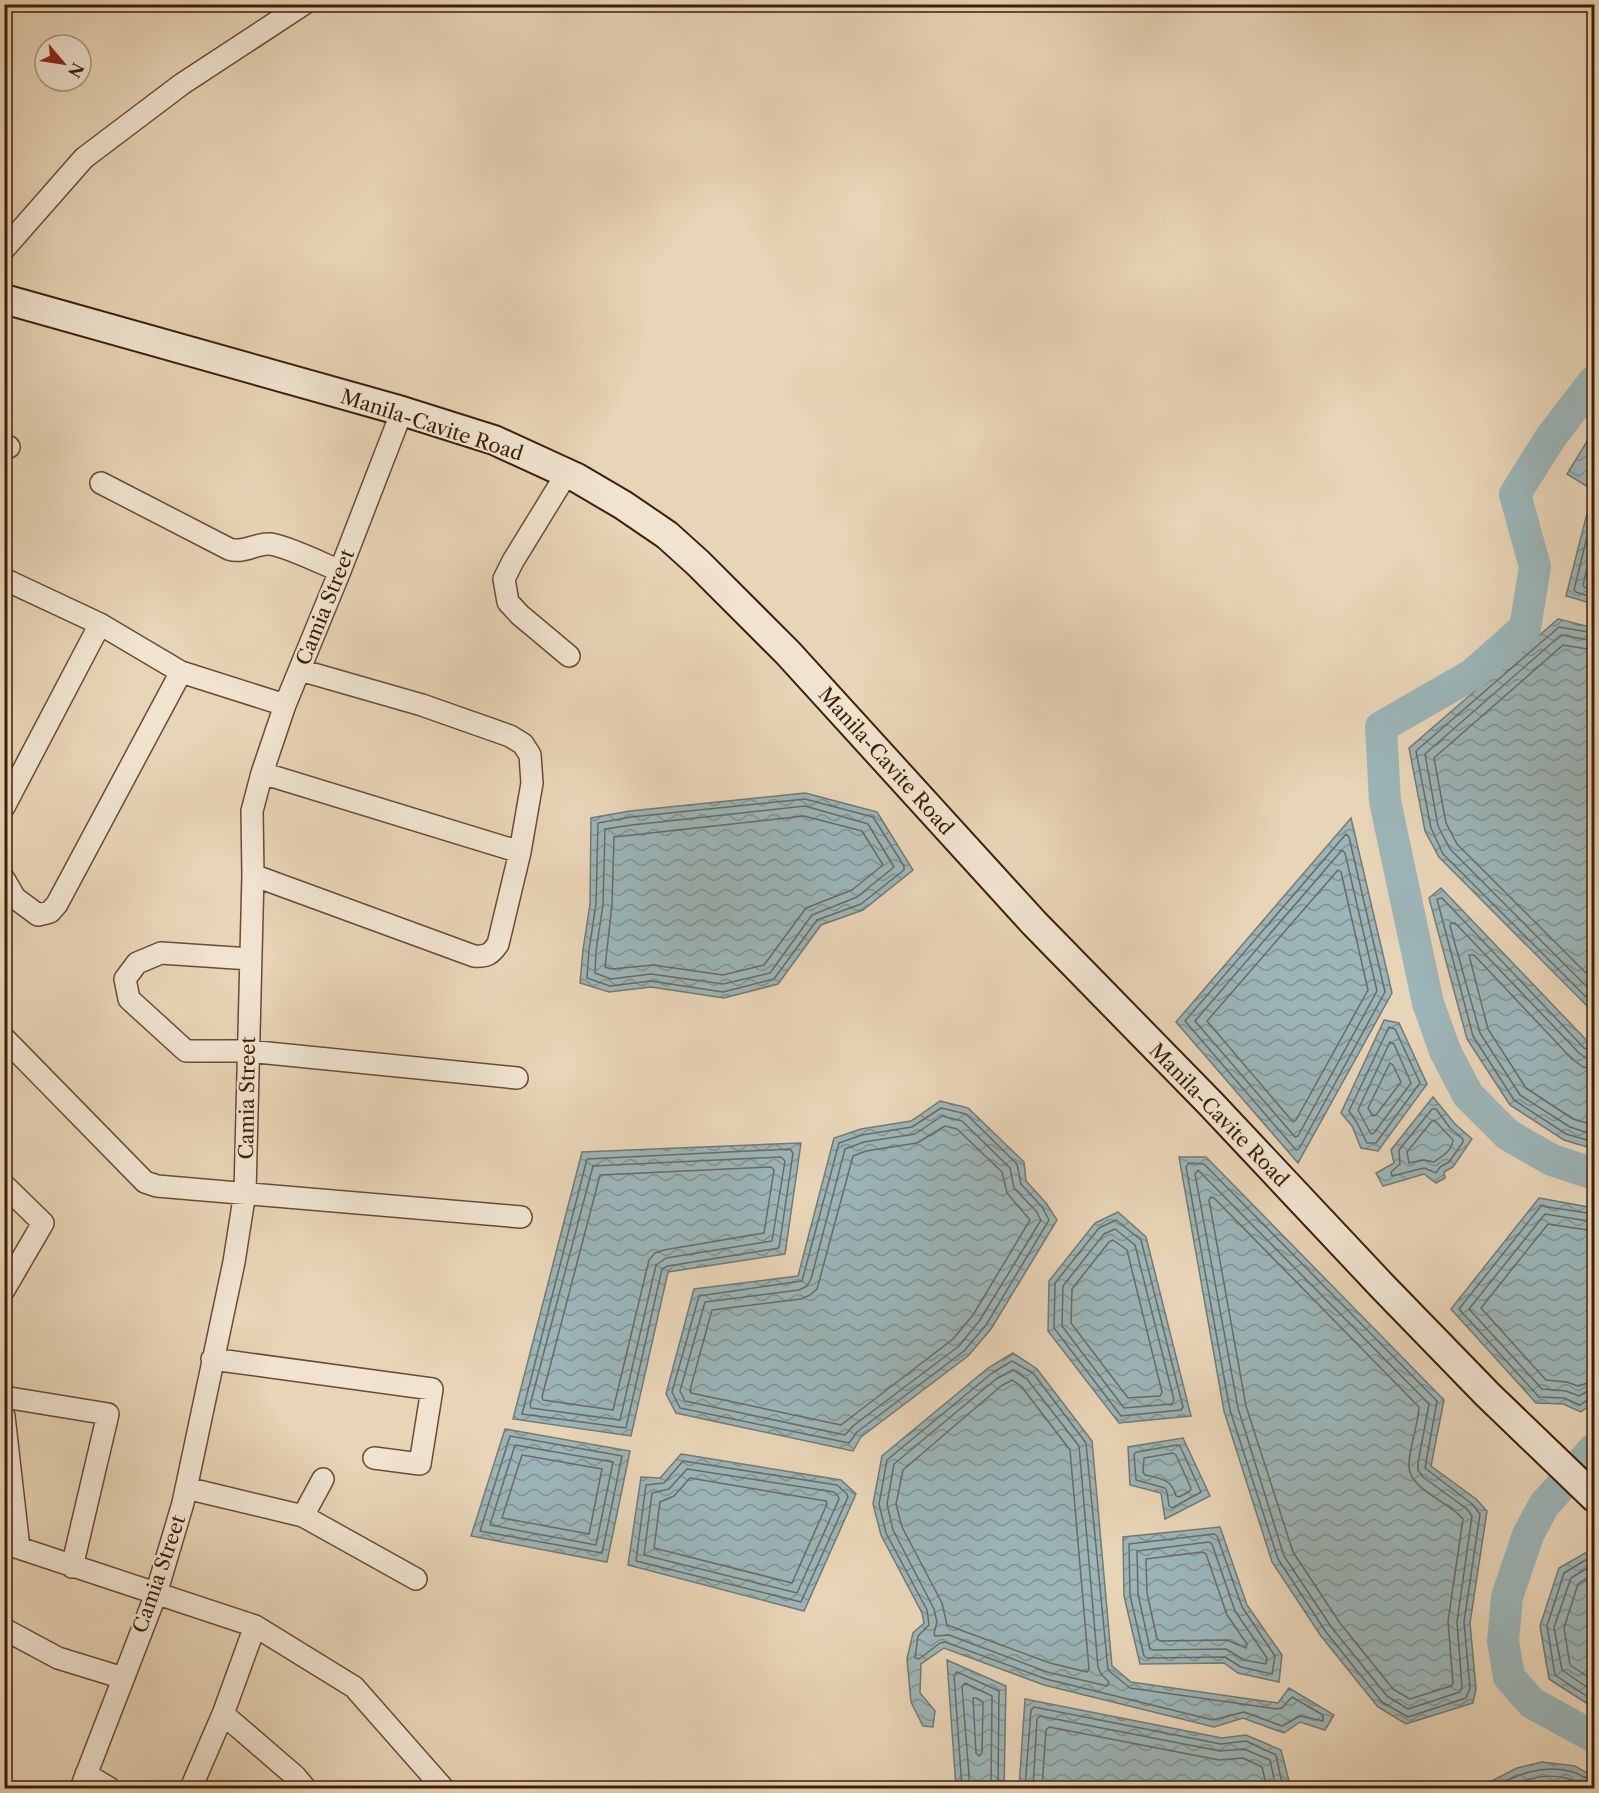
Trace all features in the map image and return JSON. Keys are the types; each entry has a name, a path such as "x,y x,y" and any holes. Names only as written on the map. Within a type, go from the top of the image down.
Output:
{"main road":[{"name":"Manila-Cavite Road","path":"4,299 402,411 494,440 567,473 623,505 667,536 698,563 788,653 1034,923 1211,1104 1391,1296 1594,1497"}],"street":[{"path":"4,249 84,158 182,84 304,4"},
{"name":"Camia Street","path":"83,1781 156,1594 186,1488 234,1262 245,1192 253,875 252,811 285,705 402,411"},
{"path":"567,473 504,579 508,602 569,656"},
{"path":"100,483 229,549 239,552 263,544 275,545 340,571"},
{"path":"4,579 100,624 181,672 285,705"},
{"path":"4,807 100,624"},
{"path":"253,875 474,956 484,957 492,953 498,944 520,852 532,783 530,755 523,744 510,736 422,705 300,670"},
{"path":"4,879 15,898 38,915 50,912 57,904 181,672"},
{"path":"262,773 520,852"},
{"path":"250,959 160,953 136,963 125,979 129,999 186,1051 248,1051 517,1078"},
{"path":"4,1038 145,1182 158,1186 521,1217"},
{"path":"4,1185 43,1223 4,1290"},
{"path":"213,1359 432,1389 420,1464 374,1458"},
{"path":"4,1397 108,1413 72,1567"},
{"path":"4,1416 12,1546 255,1626 354,1687 442,1788"},
{"path":"303,1516 323,1479"},
{"path":"186,1488 303,1516 416,1579"},
{"path":"191,1788 223,1714 255,1626"},
{"path":"4,1629 58,1658 123,1678"},
{"path":"223,1714 295,1776 305,1788"},
{"path":"83,1781 109,1788"}],"water":[{"path":"1594,430 1594,604 1566,596 1593,490 1567,474"},
{"path":"1558,619 1594,628 1594,1013 1439,857 1425,831 1409,748"},
{"path":"805,793 877,812 913,870 863,910 821,925 778,984 724,998 651,987 609,992 580,983 590,904 591,818 630,811"},
{"path":"1351,818 1392,993 1298,1163 1176,1022"},
{"path":"1441,888 1594,1048 1594,1149 1564,1140 1510,1105 1467,1039 1429,898"},
{"path":"1384,1020 1399,1023 1427,1084 1378,1151 1361,1148 1352,1126 1341,1113"},
{"path":"1433,1097 1455,1124 1472,1139 1453,1167 1444,1172 1445,1178 1436,1183 1424,1174 1383,1186 1376,1173 1394,1163 1391,1150"},
{"path":"940,1101 968,1108 1024,1162 1026,1181 1046,1203 1057,1220 991,1329 968,1356 861,1437 853,1451 676,1413 666,1394 694,1289 798,1276 834,1138 861,1129 911,1121"},
{"path":"801,1143 785,1254 668,1272 631,1436 513,1419 582,1152"},
{"path":"1179,1157 1206,1157 1444,1400 1431,1466 1476,1499 1487,1511 1470,1623 1476,1689 1473,1703 1406,1724 1378,1707 1321,1636 1272,1562 1224,1411"},
{"path":"1539,1198 1594,1208 1594,1402 1581,1412 1563,1404 1536,1403 1451,1309"},
{"path":"1118,1212 1146,1237 1191,1416 1119,1423 1048,1331 1049,1281 1095,1223"},
{"path":"1013,1353 1037,1369 1092,1441 1112,1666 1131,1682 1278,1703 1289,1688 1334,1715 1325,1730 1300,1722 1284,1733 1243,1718 1214,1727 1044,1685 944,1648 921,1664 920,1693 935,1711 933,1727 923,1726 911,1702 907,1659 913,1633 924,1623 922,1613 881,1535 873,1504 882,1456 988,1368"},
{"path":"505,1429 630,1451 607,1562 471,1536"},
{"path":"1183,1438 1210,1496 1165,1519 1161,1493 1130,1485 1128,1447"},
{"path":"681,1454 841,1480 856,1494 804,1611 628,1565 641,1477 660,1478"},
{"path":"1220,1527 1247,1605 1282,1655 1279,1682 1238,1673 1224,1663 1140,1664 1124,1596 1123,1537"},
{"path":"1594,1548 1594,1708 1549,1679 1540,1626 1559,1568"},
{"path":"947,1660 1006,1686 1004,1788 956,1788"},
{"path":"1025,1699 1222,1738 1246,1735 1281,1750 1290,1785 1288,1788 1019,1788"},
{"path":"1542,1762 1575,1766 1594,1777 1594,1788 1478,1788 1517,1768"}],"waterway":[{"path":"1594,381 1551,437 1515,494 1535,567 1525,628 1473,674 1381,727 1385,801 1428,1003 1445,1051 1468,1095 1508,1135 1552,1160 1594,1174"},
{"path":"1594,1449 1544,1505 1528,1535 1507,1597 1503,1641 1509,1677 1532,1703 1594,1737"}]}
